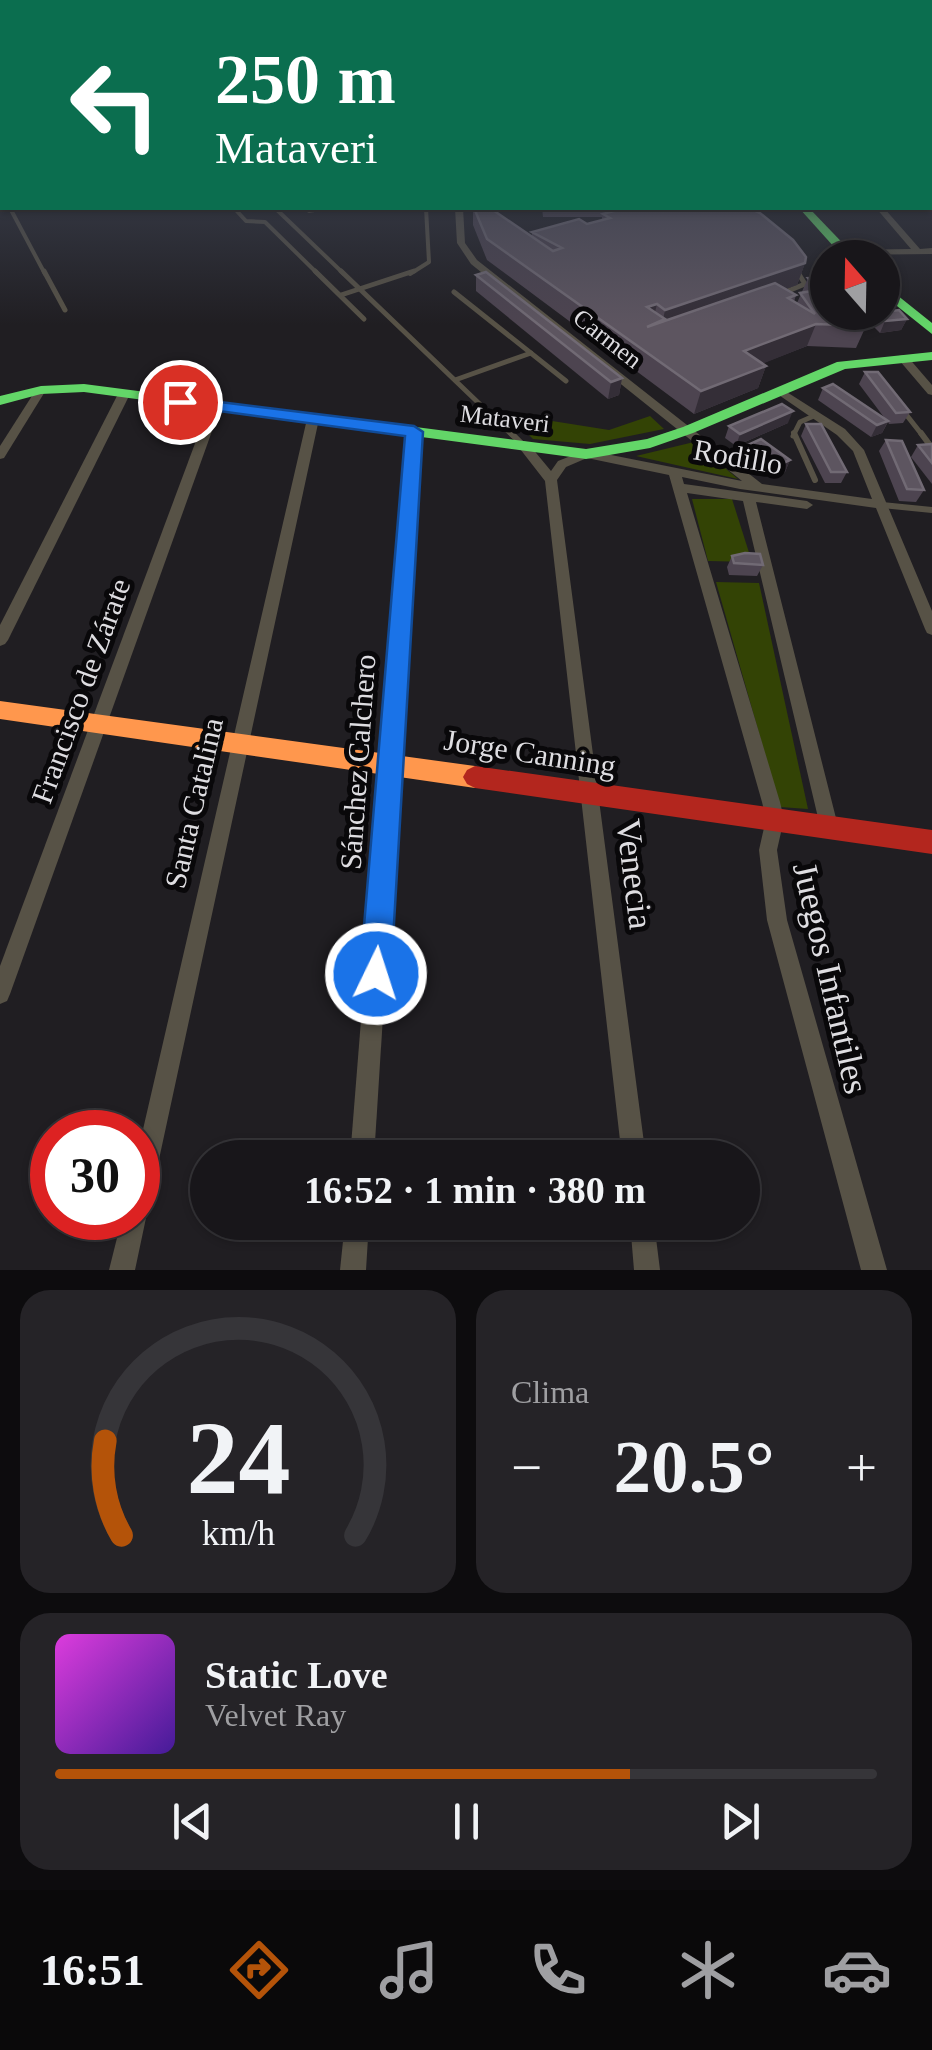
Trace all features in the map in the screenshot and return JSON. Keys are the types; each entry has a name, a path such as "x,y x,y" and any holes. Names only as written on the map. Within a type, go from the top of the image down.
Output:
{"street":[{"name":"Carmen","path":"459,210 462,243 474,262 688,430 754,493"},
{"path":"806,210 834,240"},
{"path":"882,210 930,262"},
{"path":"900,252 932,251"},
{"path":"900,303 932,330"},
{"name":"Mataveri","path":"0,401 41,390 75,388 586,454 650,443 778,391 868,364 932,356"},
{"path":"903,358 932,392"},
{"path":"0,455 41,390"},
{"path":"778,391 816,415 858,450 932,629"},
{"path":"0,640 124,394"},
{"name":"Francisco de Zárate","path":"0,994 214,406"},
{"name":"Santa Catalina","path":"158,1110 313,419"},
{"name":"Sánchez Calchero","path":"363,1140 414,432"},
{"path":"524,446 552,480 568,460 586,454"},
{"name":"Rodillo","path":"586,454 678,479 884,510"},
{"name":"Juegos Infantiles","path":"678,479 775,818 768,850 777,920 874,1270"},
{"name":"Venecia","path":"552,480 632,1140"},
{"name":"Juegos Infantiles","path":"754,493 828,826"},
{"name":"Jorge Canning","path":"0,710 390,762 932,842"},
{"path":"122,1270 129,1240"},
{"path":"354,1270 356,1240"},
{"path":"644,1240 648,1270"}],"lane":[{"path":"11,210 66,310"},
{"path":"236,210 246,221 265,222 364,319"},
{"path":"277,210 524,446"},
{"path":"309,211 315,210"},
{"path":"341,295 410,274 429,262 426,210"},
{"path":"768,298 805,284 794,268"},
{"path":"454,292 566,380"},
{"path":"455,380 530,353"},
{"path":"892,395 932,448"},
{"path":"814,480 794,435 800,422 816,415"},
{"path":"884,510 932,510"}],"green space":[{"path":"508,414 609,430 650,416 664,429 590,444 533,439"},
{"path":"694,442 738,479 636,456"},
{"path":"692,499 732,499 752,562 708,561"},
{"path":"716,582 759,583 808,809 780,807"}],"building":[{"path":"475,210 493,210 553,251 562,248 532,232 579,219 587,224 610,218 603,214 618,210 760,213 793,240 806,257 805,263 665,310 657,304 647,307 665,319 647,327 775,283 796,295 788,298 810,311 810,326 744,351 766,366 701,391 487,239"},
{"path":"486,272 622,378 611,382 476,275"},
{"path":"810,291 810,307 800,293"},
{"path":"865,372 878,372 910,412 896,413"},
{"path":"833,384 888,421 877,425 823,388"},
{"path":"782,404 793,411 740,434 729,426"},
{"path":"806,424 821,424 847,472 831,472"},
{"path":"761,439 790,460 779,465 750,444"},
{"path":"886,440 902,441 924,490 907,489"},
{"path":"932,444 932,463 918,445"},
{"path":"760,554 763,565 734,563 732,556"}],"traffic: fast":[{"path":"806,210 834,240"},
{"path":"900,302 932,330"},
{"path":"0,401 41,390 84,388 586,454 650,443 688,430 842,365 932,356"}],"traffic: slow":[{"path":"0,710 475,777"}],"traffic: jam":[{"path":"475,777 932,842"}],"route":[{"path":"180,402 414,432 376,974"}]}
